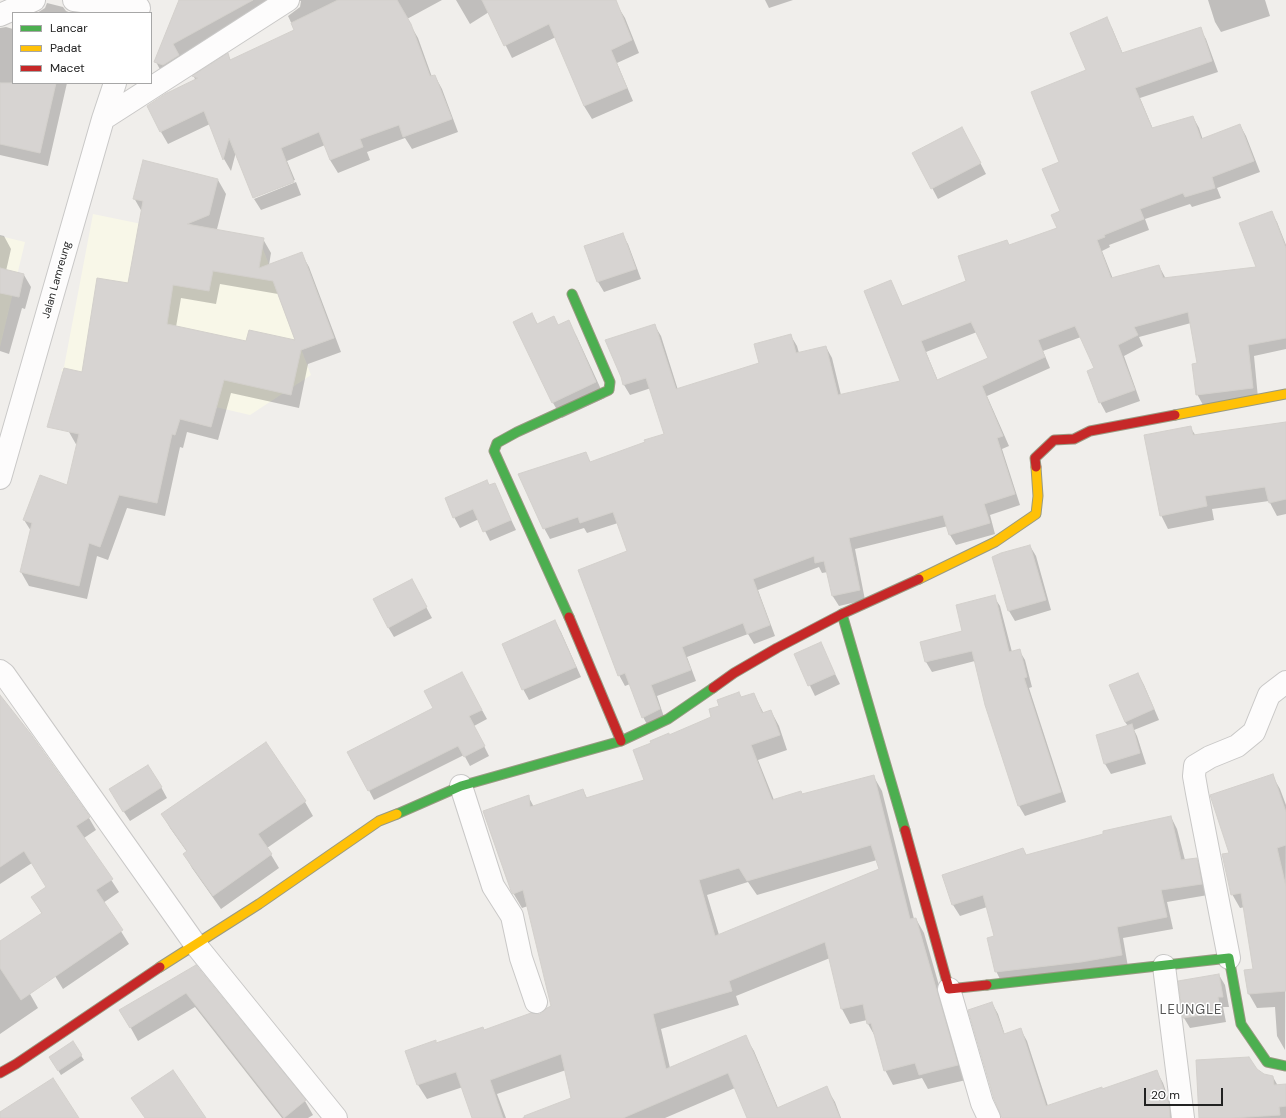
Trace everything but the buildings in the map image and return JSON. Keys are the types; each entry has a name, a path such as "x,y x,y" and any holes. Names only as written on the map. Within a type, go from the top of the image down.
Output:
{"street":[{"path":"0,14 34,0"},
{"path":"74,0 140,7"},
{"path":"103,120 288,0"},
{"name":"Jalan Lamreung","path":"0,478 115,84"},
{"path":"572,294 610,382 609,390 574,408 517,432 497,443 494,452 568,614 621,741"},
{"path":"0,1073 195,944 260,904 379,821 461,786 621,741 668,719 734,673 777,648 842,614 995,542 1036,514 1038,496 1035,458 1054,440 1074,439 1090,431 1286,394"},
{"path":"842,614 982,1103 989,1118"},
{"path":"0,671 4,674 195,944 336,1118"},
{"path":"1286,682 1269,695 1254,732 1237,746 1210,757 1195,766 1194,776 1241,1024 1267,1062 1286,1066"},
{"path":"461,786 493,886 512,916 521,958 536,1002"},
{"path":"950,989 1229,958"},
{"path":"1164,966 1183,1118"}],"shaded area":[{"path":"93,214 263,249 311,375 250,415 61,371 64,367"},
{"path":"0,236 25,242 0,347"}],"traffic: fast":[{"path":"569,617 494,451 497,443 517,432 609,390 610,382 572,294"},
{"path":"842,614 905,830"},
{"path":"397,814 461,786 621,741 668,719 713,688"},
{"path":"987,985 1229,958 1241,1024 1267,1062 1286,1066"}],"traffic: slow":[{"path":"1175,415 1286,394"},
{"path":"919,579 995,542 1036,514 1038,496 1036,467"},
{"path":"160,967 259,904 379,821 397,814"}],"traffic: jam":[{"path":"1036,467 1035,458 1054,440 1074,439 1090,431 1175,415"},
{"path":"713,688 734,673 777,648 842,614 919,579"},
{"path":"569,617 621,741"},
{"path":"905,830 949,989 987,985"},
{"path":"0,1073 16,1064 160,967"}],"district":[{"name":"LEUNGLE","path":"1191,1011"}]}
